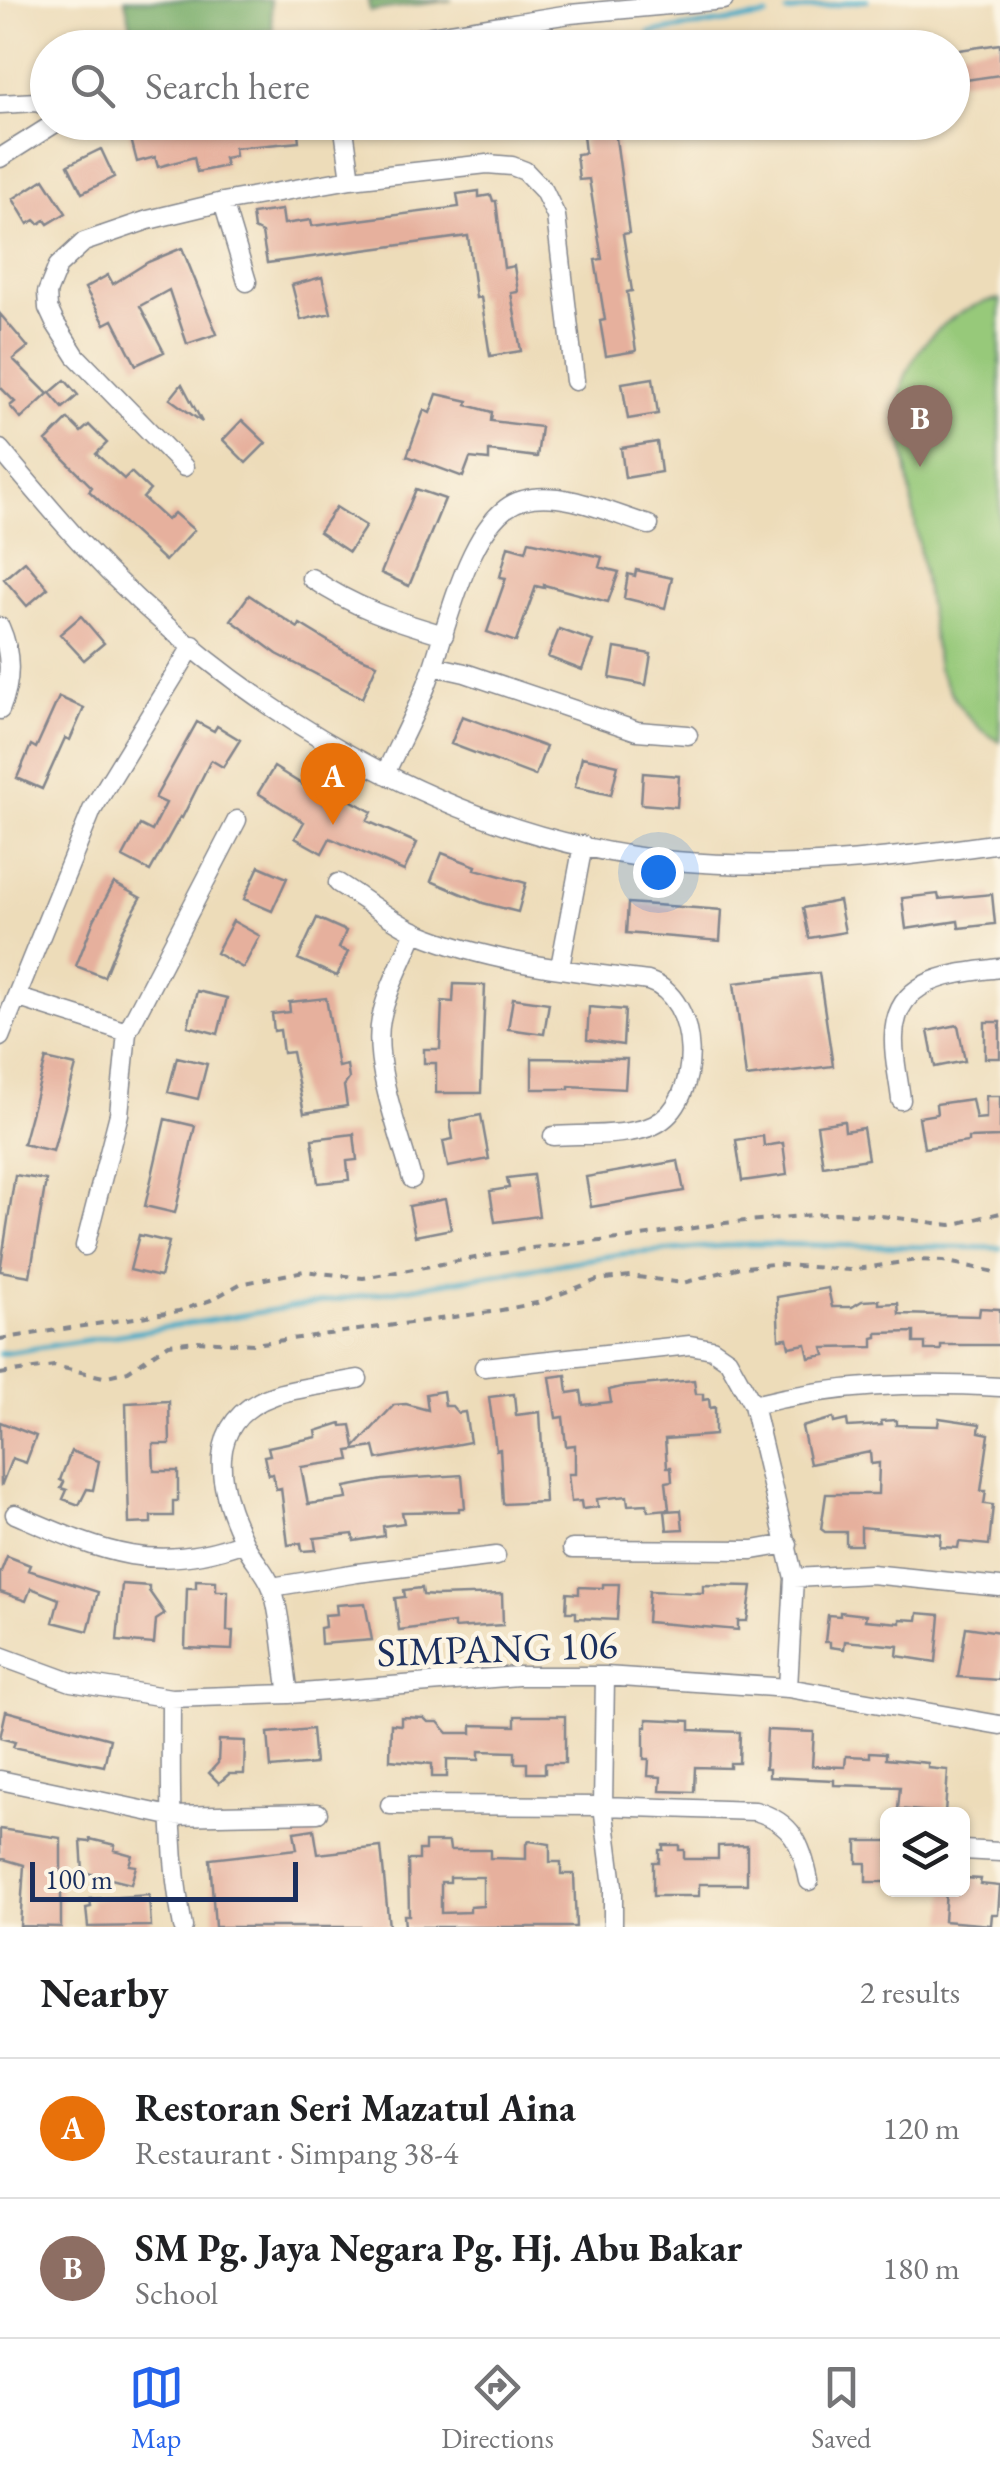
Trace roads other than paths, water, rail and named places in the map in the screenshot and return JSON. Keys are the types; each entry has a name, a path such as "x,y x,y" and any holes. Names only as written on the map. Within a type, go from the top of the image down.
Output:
{"street":[{"path":"469,30 654,3 724,0"},
{"path":"0,104 30,102"},
{"path":"0,158 30,139"},
{"path":"345,140 351,180"},
{"path":"184,466 76,356 48,308 47,293 58,266 84,242 148,220 223,202 351,180 487,164 512,166 536,180 556,216 575,382"},
{"path":"223,202 247,282"},
{"path":"0,449 80,543 193,646 306,729 385,774 463,810 583,846 672,861 785,866 892,860 1000,843"},
{"path":"385,774 434,666 480,538 492,520 518,500 547,498 649,525"},
{"path":"311,578 374,615 444,635"},
{"path":"0,627 6,640 8,668 7,691 0,710"},
{"path":"0,1037 92,810 193,646"},
{"path":"434,666 466,673 637,731 688,735"},
{"path":"85,1246 119,1114 127,1032 237,820"},
{"path":"560,967 583,846"},
{"path":"338,883 414,931 494,956 648,981 668,991 682,1010 688,1060 676,1106 656,1124 640,1130 553,1136"},
{"path":"412,1179 382,1068 380,1032 414,931"},
{"path":"901,1100 894,1038 896,1022 910,997 933,978 1000,968"},
{"path":"16,997 127,1032"},
{"path":"484,1367 676,1346 702,1346 728,1360 754,1405 788,1544 794,1578 788,1688"},
{"path":"289,1694 272,1588 244,1542 221,1479 224,1441 243,1412 277,1394 358,1378"},
{"path":"754,1405 791,1395 873,1385 1000,1387"},
{"path":"15,1514 98,1550 132,1556 197,1556 244,1542"},
{"path":"572,1549 754,1550 788,1544"},
{"path":"272,1588 496,1556"},
{"path":"794,1578 871,1574 1000,1587"},
{"name":"SIMPANG 106","path":"0,1656 71,1682 171,1698 289,1694 518,1676 605,1676 788,1688 1000,1725"},
{"path":"605,1676 603,1806 613,1927"},
{"path":"171,1698 170,1816 183,1927"},
{"path":"0,1780 170,1816 318,1813"},
{"path":"390,1805 743,1809 784,1824 800,1843 809,1882"},
{"path":"970,1850 1000,1852"}],"waterway":[{"path":"787,12 867,0"},
{"path":"670,30 767,16"},
{"path":"0,1354 621,1254 750,1244 1000,1248"}],"place":[{"name":"SM Pg. Jaya Negara Pg. Hj. Abu Bakar","path":"920,467"},
{"name":"Restoran Seri Mazatul Aina","path":"333,825"}]}
